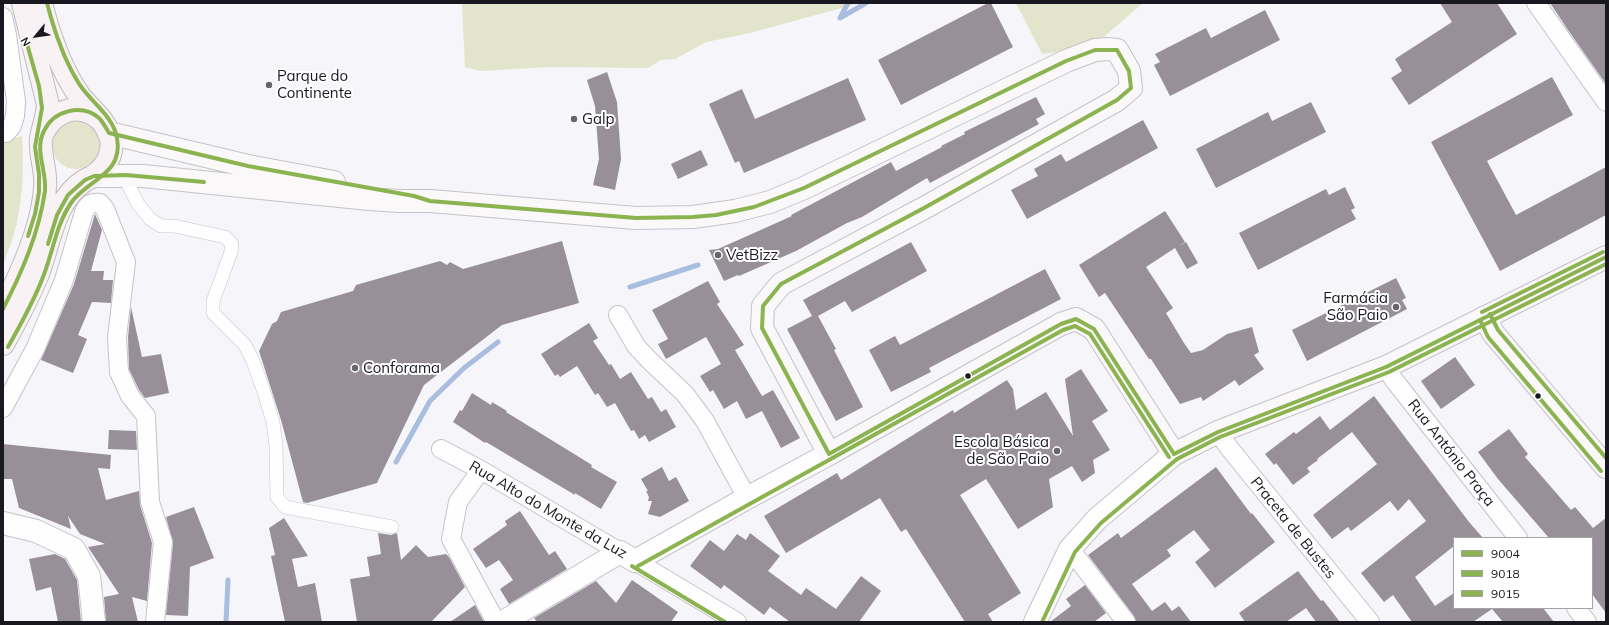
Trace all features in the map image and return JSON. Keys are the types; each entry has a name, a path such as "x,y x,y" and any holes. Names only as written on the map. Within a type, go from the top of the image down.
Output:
{"main road":[{"path":"3,309 34,237 41,210 46,179 41,144 48,105 23,3"},
{"path":"3,344 16,322 38,274 58,215 68,195 104,168 110,157 112,145 105,127 79,94 67,74 54,45 41,3"},
{"path":"430,201 400,194 248,166 105,127 95,115 84,111 73,110 62,112 52,118 41,144 50,170 59,177 71,181 128,175 369,199 430,201 636,218 693,217 735,212 770,202 804,188 1066,61 1095,50 1108,48 1117,50 1129,71 1131,88 1117,100 924,208 781,284 763,306 762,328 828,454 1061,324 1076,319 1094,329 1174,454 1218,432 1386,367 1606,257"},
{"path":"1485,317 1493,333 1606,467"}],"street":[{"path":"1536,3 1606,102"},
{"path":"3,17 16,100 15,116 12,126 6,133"},
{"path":"128,175 129,186 138,204 150,219 161,226 174,226 225,237 232,244 231,252 213,301 213,313 244,345 253,361 273,422 276,446 277,497 281,504 285,507 392,527"},
{"path":"3,408 35,349 64,280 87,205 100,203 105,209 126,262 117,337 119,372 130,396 146,416 150,502 163,542 155,622"},
{"path":"618,315 636,346 648,360 685,394 705,421 747,498"},
{"name":"Rua António Praça","path":"1386,367 1394,380 1517,537"},
{"name":"Praceta de Bustes","path":"1218,432 1230,449 1370,622"},
{"name":"Rua Alto do Monte da Luz","path":"441,449 481,470 737,622"},
{"path":"503,622 628,557 747,498 828,454"},
{"path":"1035,622 1070,549 1097,519 1174,454"},
{"path":"481,470 458,502 451,539 496,622"},
{"path":"3,523 36,531 74,549 89,576 94,622"},
{"path":"1070,549 1126,622"},
{"path":"1577,609 1587,622"}],"green space":[{"path":"462,3 860,3 750,33 706,42 675,59 661,60 648,68 549,67 481,71 465,67"},
{"path":"1016,3 1143,3 1091,48 1042,54"},
{"path":"71,121 81,121 90,125 96,131 100,140 100,150 96,159 90,165 81,169 71,169 62,165 56,159 52,150 52,140 56,131 62,125"},
{"path":"22,136 23,169 21,201 16,228 3,266 3,141"}],"building":[{"path":"988,3 991,3 1013,47 901,105 878,60"},
{"path":"1440,3 1497,3 1517,34 1409,105 1391,78 1402,71 1395,59 1452,22"},
{"path":"1550,3 1606,3 1606,84 1568,30"},
{"path":"1265,10 1280,40 1170,96 1154,65 1160,62 1155,54 1206,28 1211,38"},
{"path":"607,72 617,102 621,159 615,190 593,185 599,159 595,106 587,80"},
{"path":"1552,77 1573,115 1487,161 1516,215 1606,167 1606,215 1500,271 1431,142"},
{"path":"848,78 866,120 744,173 739,161 735,163 709,104 742,89 755,119"},
{"path":"1036,97 1045,114 1036,119 1039,124 930,183 927,178 862,217 847,223 796,251 724,281 709,250 718,249 792,216 791,215 891,162 896,171 965,134 964,132"},
{"path":"1311,102 1326,132 1216,188 1196,149 1268,112 1272,121"},
{"path":"1143,120 1158,148 1027,219 1011,190 1038,176 1034,169 1061,154 1066,162"},
{"path":"701,150 708,165 678,179 671,164"},
{"path":"1345,187 1355,208 1351,210 1356,219 1258,270 1239,233 1326,189 1329,195"},
{"path":"1165,211 1185,242 1179,246 1186,242 1198,263 1187,269 1175,248 1146,267 1173,308 1166,313 1184,343 1191,353 1203,350 1227,334 1252,327 1259,352 1254,355 1264,369 1239,386 1235,380 1203,401 1201,397 1180,404 1105,293 1099,297 1079,265"},
{"path":"95,214 102,230 91,271 104,271 103,280 113,280 111,303 92,302 78,335 87,339 73,373 41,360 74,284"},
{"name":"Conforama","path":"562,241 579,303 502,325 424,385 377,483 307,503 303,502 281,420 259,351 272,324 277,321 281,312 353,291 356,285 440,261 447,265 450,262 463,269"},
{"path":"911,242 927,271 852,312 845,301 818,316 836,349 834,350 863,407 836,421 787,329 812,316 803,300"},
{"path":"1045,269 1061,299 929,368 931,372 891,392 869,350 895,336 900,345"},
{"path":"1396,278 1406,298 1402,300 1407,309 1307,361 1292,330"},
{"path":"708,281 720,302 717,304 744,345 735,350 762,396 773,390 800,438 781,448 762,411 746,419 737,401 724,409 713,390 710,392 700,376 721,364 706,337 666,359 658,344 668,339 652,310"},
{"path":"131,307 142,357 161,354 169,393 145,398 139,390 129,369 128,337"},
{"path":"589,323 598,338 593,341 609,365 611,364 620,379 631,372 648,399 652,397 661,412 666,409 676,427 649,442 645,435 639,439 634,430 631,431 615,403 607,407 598,393 595,395 577,366 560,377 558,374 555,376 541,354"},
{"path":"1455,357 1475,385 1441,409 1421,381"},
{"path":"1081,369 1108,411 1092,421 1110,450 1093,460 1095,473 1082,482 1072,466 1049,479 1053,507 1018,529 986,479 960,495 1021,593 988,614 993,622 965,622 906,529 901,532 880,498 786,553 764,516 837,473 841,480 953,410 954,413 1007,380 1013,389 1016,410 1046,392 1073,436 1065,379"},
{"path":"472,393 491,405 492,402 507,411 506,412 592,465 591,467 617,482 601,509 486,442 485,443 453,422 460,410 462,411"},
{"path":"1374,396 1469,522 1482,537 1453,537 1453,547 1415,577 1435,606 1453,594 1453,609 1492,609 1473,622 1412,622 1393,595 1384,602 1361,573 1426,521 1409,499 1398,511 1390,501 1351,531 1348,527 1332,539 1313,515 1377,464 1352,432 1317,459 1318,460 1307,468 1310,472 1293,485 1276,463 1274,465 1265,454 1294,432 1296,434 1320,416 1330,430"},
{"path":"1509,429 1528,454 1525,457 1571,510 1575,507 1593,528 1606,518 1606,613 1593,595 1593,537 1548,537 1498,479 1478,452"},
{"path":"109,430 136,431 137,450 108,449"},
{"path":"3,444 111,455 110,469 98,468 106,500 139,491 140,505 152,543 147,601 132,597 138,622 106,622 104,597 119,594 88,547 105,544 80,534 68,516 71,529 19,508 12,479 3,479"},
{"path":"662,467 669,481 676,477 689,501 660,517 648,514 652,501 648,501 649,497 646,491 648,491 641,479"},
{"path":"1216,467 1251,514 1252,513 1275,542 1215,588 1195,562 1210,550 1194,530 1167,550 1171,556 1132,584 1152,611 1165,602 1172,611 1179,606 1191,622 1136,622 1134,616 1088,555 1118,533 1121,538"},
{"path":"194,507 214,558 190,567 188,616 166,615 173,543 166,517"},
{"path":"520,511 549,555 555,551 567,569 509,604 500,589 513,580 499,560 486,568 473,549 507,525 505,521"},
{"path":"284,518 308,556 292,559 298,587 315,583 322,622 285,622 271,556 275,555 269,528"},
{"path":"378,533 391,535 397,533 401,560 416,545 428,557 446,554 449,557 465,587 431,622 357,622 350,579 370,576 367,557 381,554"},
{"path":"750,533 780,556 768,571 801,595 806,588 836,609 861,576 881,591 859,622 790,622 770,607 764,615 724,585 721,589 690,566 710,540 724,551 737,534 746,540"},
{"path":"55,554 65,559 77,580 81,622 58,622 51,587 36,591 29,559"},
{"path":"1298,571 1321,601 1323,600 1340,622 1316,622 1306,608 1286,622 1245,622 1239,613"},
{"path":"632,580 678,612 671,622 537,622 534,618 596,581 616,603"},
{"path":"1085,585 1106,613 1094,622 1050,622 1071,606 1066,599"},
{"path":"475,605 484,622 450,622"},
{"path":"1492,609 1544,609 1554,622 1503,622"}],"waterway":[{"path":"840,18 848,3"},
{"path":"840,18 866,3"},
{"path":"630,287 698,265"},
{"path":"396,462 430,401 464,368 498,342"},
{"path":"226,622 228,580"}],"transit line":[{"name":"9018","path":"8,347 39,286 58,229 66,211 78,195 109,169 115,161 118,150 117,138 111,122 78,82 63,54 47,3"},
{"name":"9018","path":"27,44 39,86 42,108 35,147 39,174 39,192 35,214 28,236"},
{"name":"9004","path":"3,309 17,281 39,222 45,191 40,153 41,138 48,124 54,118 68,111 76,110 92,113 99,118 109,133 248,166 414,196 430,201 636,218 693,217 716,215 754,207 804,188 1066,61 1095,50 1117,50"},
{"name":"9004","path":"829,454 762,328 763,306 781,284 924,208 1117,100 1131,88 1129,71 1117,50"},
{"name":"9004","path":"48,244 57,215 68,195 85,180 94,176 126,175 204,182"},
{"name":"9015","path":"1482,312 1603,252"},
{"name":"9004","path":"1174,454 1218,432 1386,367 1606,257"},
{"name":"9018","path":"1042,622 1075,552 1101,523 1177,459 1220,437 1389,372 1606,264"},
{"name":"9015","path":"1490,314 1498,330 1606,458"},
{"name":"9004","path":"829,454 1061,324 1076,319 1094,329 1174,454"},
{"name":"9018","path":"1480,320 1488,337 1601,471"},
{"name":"9018","path":"638,566 1063,330 1075,326 1090,334 1169,457"},
{"name":"9018","path":"632,566 725,622"}],"place":[{"name":"Parque do Continente","path":"269,85"},
{"name":"Galp","path":"574,119"},
{"name":"VetBizz","path":"718,255"},
{"name":"Farmácia São Paio","path":"1396,307"},
{"name":"Conforama","path":"355,368"},
{"name":"Escola Básica de São Paio","path":"1057,451"}]}
